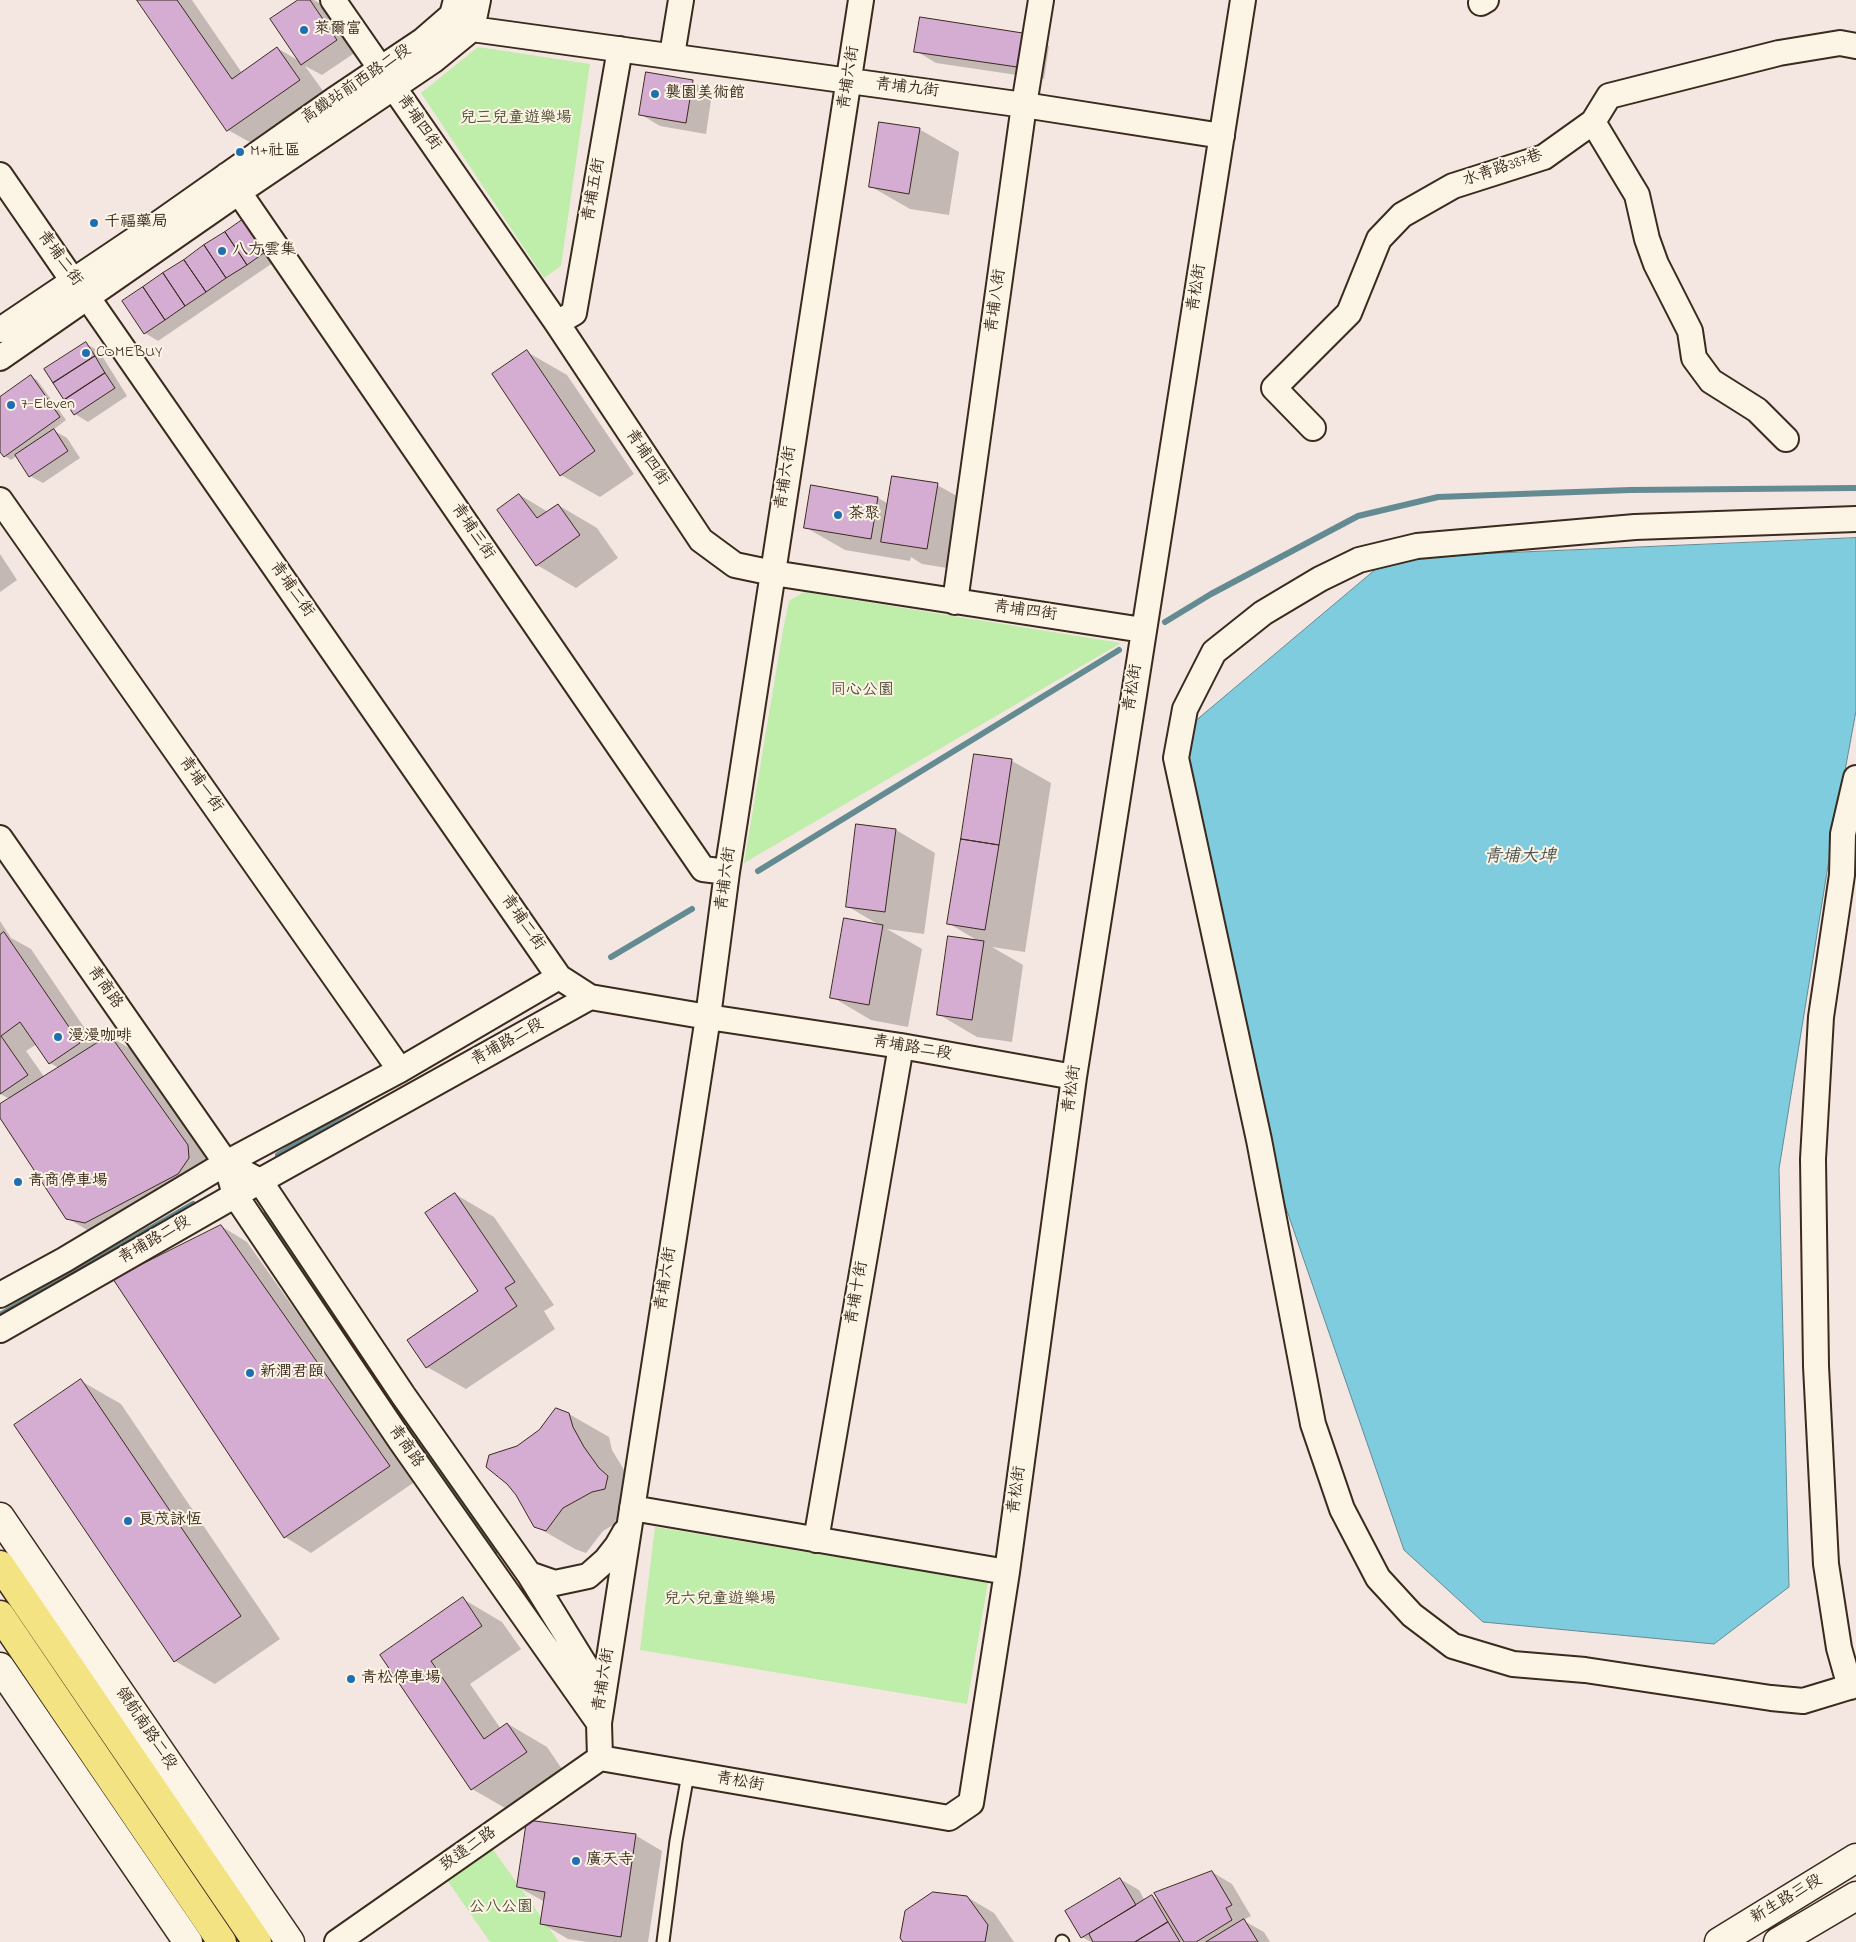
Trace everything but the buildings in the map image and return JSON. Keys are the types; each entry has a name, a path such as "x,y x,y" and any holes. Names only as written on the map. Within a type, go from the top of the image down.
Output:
{"main road":[{"name":"領航南路二段","path":"0,1565 257,1942"},
{"path":"0,1615 222,1942"}],"street":[{"name":"青埔四街","path":"333,0 557,323 701,540 735,564 772,573 1143,630"},
{"name":"高鐵站前西路二段","path":"0,358 81,289 387,78 422,41 452,15 456,0"},
{"path":"472,29 478,0"},
{"path":"672,55 681,0"},
{"name":"青埔六街","path":"600,1758 599,1723 708,1017 727,872 772,573 861,0"},
{"name":"青埔八街","path":"955,602 1024,105 1041,0"},
{"name":"青松街","path":"600,1758 949,1818 971,1803 1007,1572 1074,1077 1243,0"},
{"name":"高鐵站前西路二段","path":"387,78 434,60 472,29"},
{"name":"青埔九街","path":"472,29 672,55 849,82 1024,105 1222,136"},
{"name":"水青路387巷","path":"1313,428 1274,388 1349,313 1379,239 1402,215 1453,186 1544,157 1593,122 1609,96 1779,53 1840,43 1856,46"},
{"name":"青埔五街","path":"557,323 574,313 620,49"},
{"path":"1593,122 1637,195 1647,239 1656,264 1690,331 1694,358 1711,381 1758,410 1786,440"},
{"name":"青埔二街","path":"0,175 559,976 590,997"},
{"name":"青埔三街","path":"233,184 703,869 727,872"},
{"name":"高鐵站前西路二段","path":"0,330 81,289"},
{"name":"青埔一街","path":"0,500 400,1070"},
{"path":"1856,518 1615,529 1417,546 1359,560 1320,579 1264,613 1214,652 1185,708 1176,758 1259,1140 1313,1424 1342,1509 1378,1578 1412,1615 1453,1646 1513,1664 1585,1670 1771,1698 1803,1701 1853,1686 1839,1648 1826,1564 1816,1366 1812,1159 1820,1017 1842,875 1843,834 1856,778"},
{"name":"青商路","path":"0,838 226,1163 235,1195 400,1440 599,1723"},
{"name":"青埔路二段","path":"0,1295 64,1260 226,1163 400,1070 559,976"},
{"name":"青埔路二段","path":"0,1330 235,1195 590,997 900,1046 1074,1077"},
{"name":"青埔十街","path":"816,1540 900,1046"},
{"name":"青商路","path":"226,1163 260,1181 403,1395 529,1574 604,1694"},
{"path":"529,1574 555,1583 588,1576 606,1560 617,1546 630,1516 816,1540 1007,1572"},
{"name":"領航南路二段","path":"0,1517 290,1942"},
{"path":"0,1667 188,1942"},
{"name":"致遠二路","path":"337,1942 600,1758"},
{"name":"新生路三段","path":"1719,1942 1856,1858"},
{"name":"新生路三段","path":"1778,1942 1856,1896"}],"lane":[{"path":"663,1942 676,1842 688,1774"}],"green space":[{"name":"兒三兒童遊樂場","path":"478,47 590,64 561,266 544,278 421,93"},
{"name":"同心公園","path":"804,592 1121,643 744,863 789,601"},
{"name":"兒六兒童遊樂場","path":"655,1527 988,1582 967,1704 640,1650"},
{"name":"公八公園","path":"492,1848 559,1942 490,1942 447,1880"}],"water":[{"name":"青埔大埤","path":"1856,538 1856,711 1832,841 1779,1169 1789,1587 1714,1644 1483,1622 1404,1550 1276,1179 1181,733 1389,558"}],"waterway":[{"path":"1165,622 1211,594 1358,516 1438,497 1630,490 1856,488"},
{"path":"758,871 1119,650"},
{"path":"611,957 692,909"},
{"path":"278,1155 367,1100"},
{"path":"0,1315 193,1204"},
{"path":"265,1215 494,1553"}],"place":[{"name":"萊爾富","path":"304,30"},
{"name":"襲園美術館","path":"655,94"},
{"name":"M+社區","path":"240,152"},
{"name":"千福藥局","path":"94,223"},
{"name":"八方雲集","path":"222,251"},
{"name":"COMEBUY","path":"86,353"},
{"name":"7-Eleven","path":"11,405"},
{"name":"茶聚","path":"838,515"},
{"name":"漫漫咖啡","path":"58,1037"},
{"name":"青商停車場","path":"18,1182"},
{"name":"新潤君頤","path":"250,1373"},
{"name":"良茂詠恆","path":"128,1521"},
{"name":"青松停車場","path":"351,1679"},
{"name":"廣天寺","path":"576,1861"}]}
